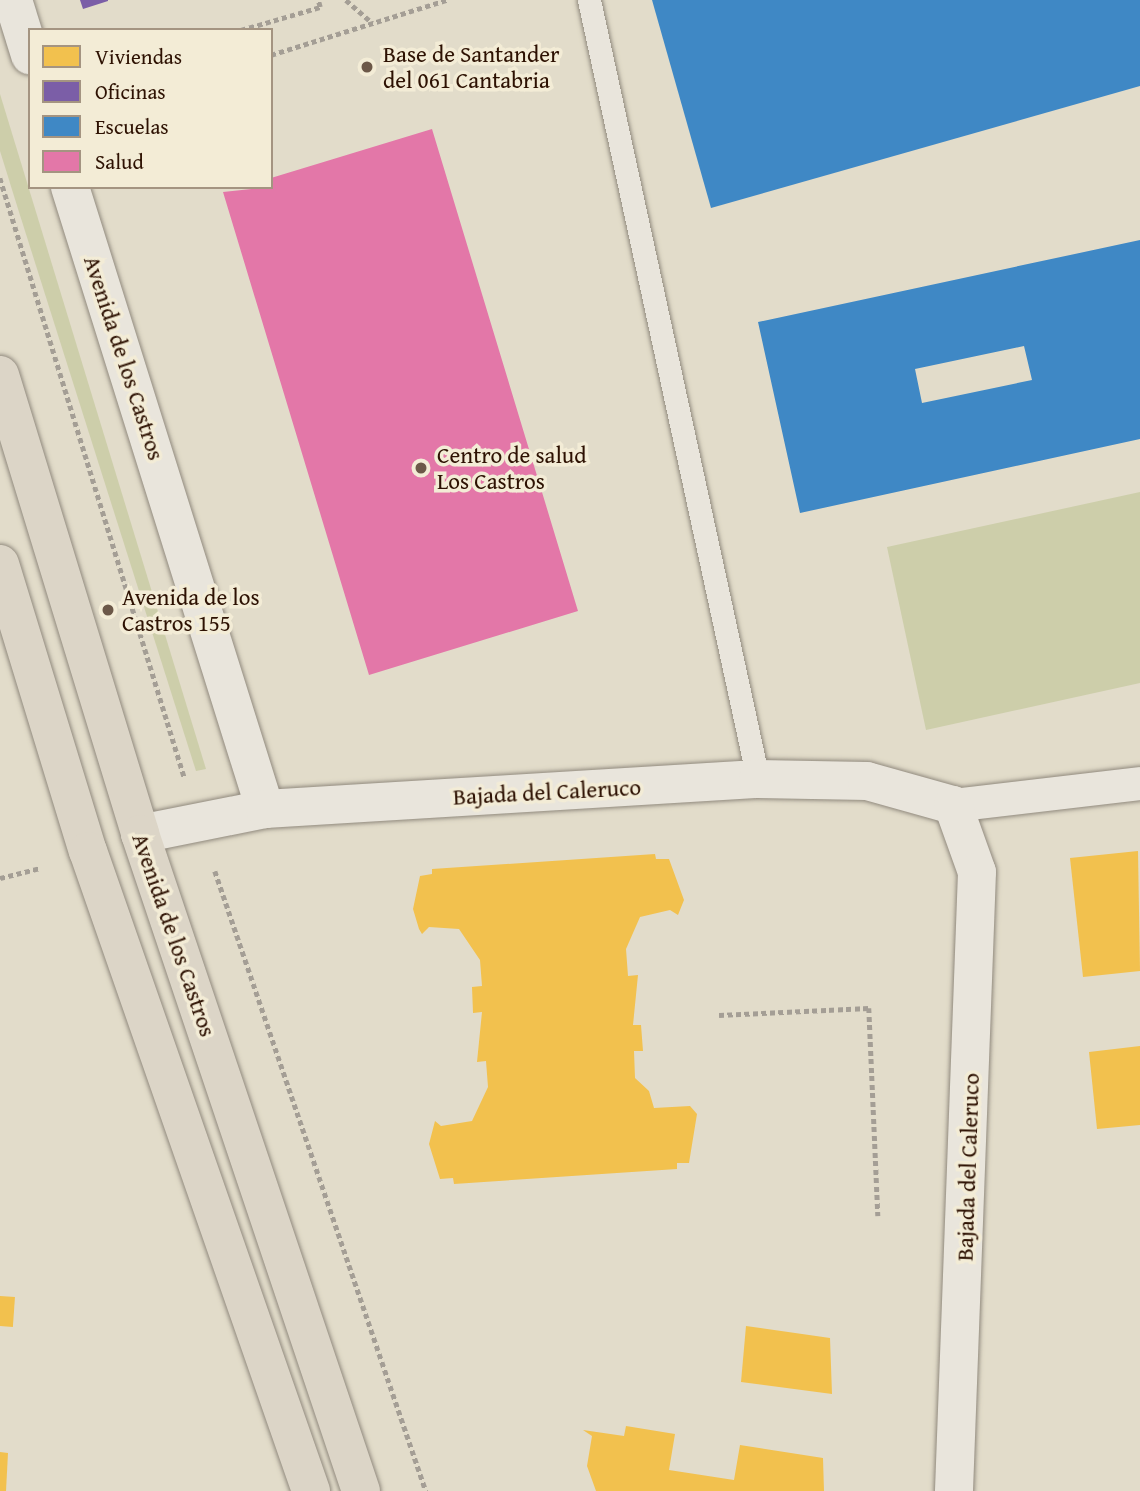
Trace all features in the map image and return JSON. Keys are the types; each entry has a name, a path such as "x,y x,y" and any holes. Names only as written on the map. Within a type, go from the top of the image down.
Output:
{"main road":[{"name":"Avenida de los Castros","path":"0,374 140,834 361,1491"},
{"path":"0,564 88,851 311,1491"}],"street":[{"path":"13,0 28,49"},
{"name":"Avenida de los Castros","path":"71,189 265,809"},
{"name":"Bajada del Caleruco","path":"140,834 265,809 758,779 867,781 953,805 1140,783"},
{"name":"Bajada del Caleruco","path":"953,805 977,872 954,1491"}],"lane":[{"path":"589,0 758,779"}],"path":[{"path":"248,28 320,7 318,0"},
{"path":"346,0 372,23"},
{"path":"273,54 447,0"},
{"path":"0,878 47,865"},
{"path":"719,1015 869,1008 878,1216"}],"green space":[{"path":"0,94 206,769 196,771 0,151"},
{"path":"1140,492 1140,683 926,730 887,547"}],"building: Viviendas":[{"path":"1138,851 1140,971 1083,977 1070,858"},
{"path":"655,854 656,859 669,859 684,900 678,915 670,910 640,917 626,949 628,976 638,975 633,1025 641,1025 643,1051 634,1051 635,1078 649,1091 654,1108 690,1106 697,1114 689,1163 677,1163 677,1169 454,1184 453,1178 440,1179 429,1144 435,1121 441,1126 472,1121 488,1087 486,1061 477,1062 482,1012 473,1013 472,987 482,986 480,960 459,929 429,927 422,934 419,929 413,909 420,876 432,874 432,869"},
{"path":"1140,1046 1140,1125 1097,1129 1089,1052"},
{"path":"0,1296 15,1297 13,1327 0,1326"},
{"path":"746,1326 830,1338 832,1394 741,1382"},
{"path":"626,1426 675,1434 669,1470 734,1480 740,1445 823,1458 824,1491 596,1491 587,1466 592,1436 583,1430 624,1436"},
{"path":"0,1452 8,1453 6,1491 0,1491"}],"building: Oficinas":[{"path":"80,0 108,0 108,1 83,9"}],"building: Escuelas":[{"path":"652,0 1140,0 1140,86 711,208"},
{"path":"1140,240 1140,439 800,513 758,322","holes":["1024,346 1032,380 922,403 915,369"]}],"building: Salud":[{"name":"Centro de salud Los Castros","path":"432,129 578,611 369,675 223,192 273,189 273,177"}],"place":[{"name":"Base de Santander del 061 Cantabria","path":"367,67"},
{"name":"Centro de salud Los Castros","path":"421,468"},
{"name":"Avenida de los Castros 155","path":"108,610"}]}
